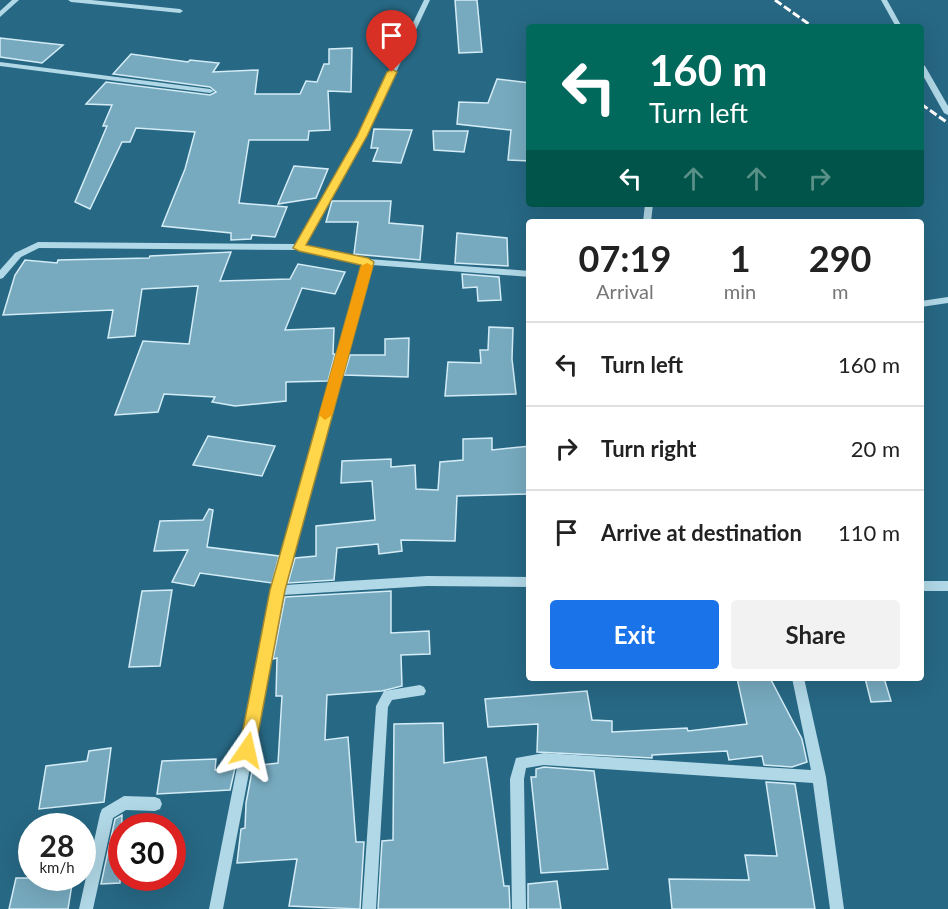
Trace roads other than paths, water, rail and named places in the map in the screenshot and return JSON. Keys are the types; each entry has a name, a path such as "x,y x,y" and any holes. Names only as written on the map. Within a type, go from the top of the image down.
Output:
{"street":[{"path":"0,15 16,0"},
{"path":"71,0 180,11"},
{"path":"299,248 362,136 427,0"},
{"path":"884,0 897,24"},
{"path":"0,64 210,91"},
{"path":"924,71 948,113"},
{"path":"0,276 18,255 38,245 299,248 368,262 526,274"},
{"path":"216,909 278,590 368,262"},
{"path":"924,303 948,300"},
{"path":"278,590 427,581 526,582"},
{"path":"924,586 948,586"},
{"path":"799,681 819,777 837,909"},
{"path":"369,909 382,706 388,694 420,691"},
{"path":"519,909 517,779 521,762 544,759 819,777"},
{"path":"86,909 107,814 124,803 155,804"}],"railway":[{"path":"775,0 809,24"},
{"path":"924,106 948,123"}]}
